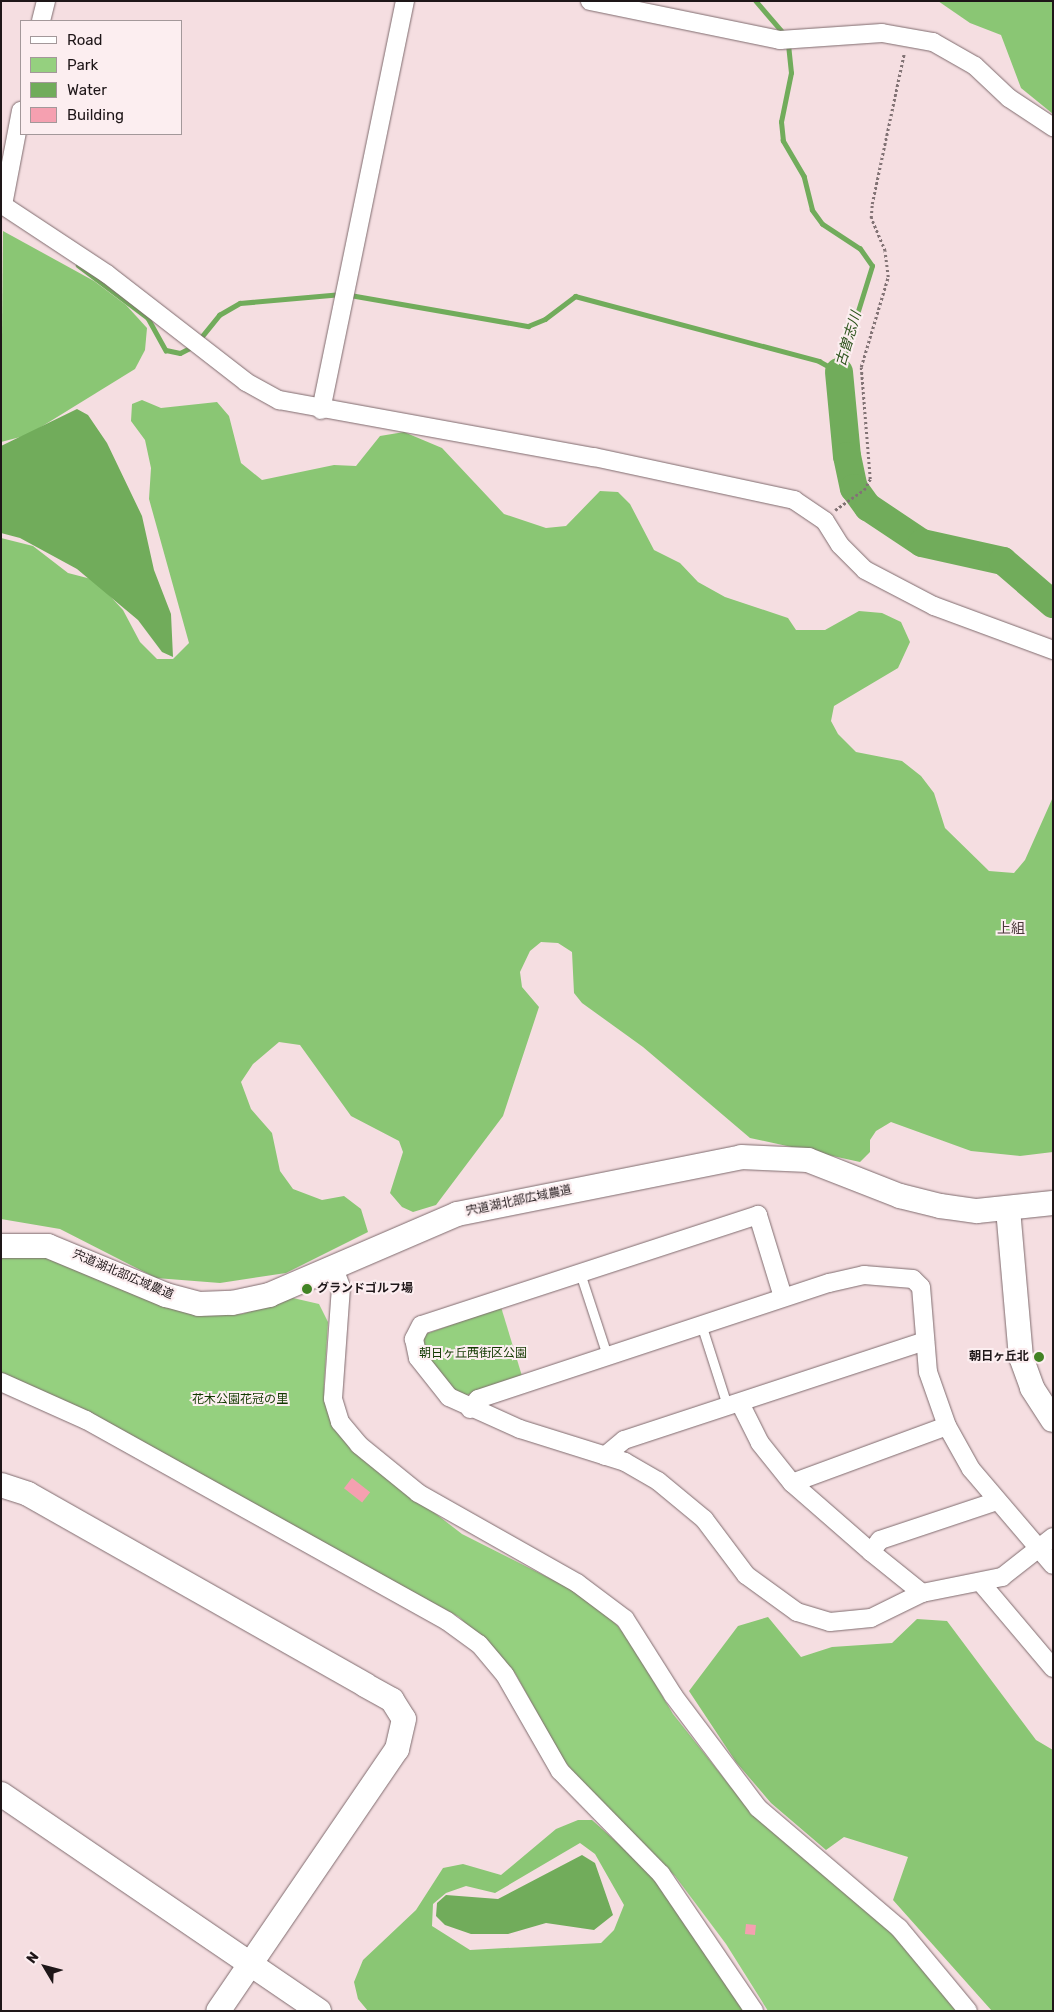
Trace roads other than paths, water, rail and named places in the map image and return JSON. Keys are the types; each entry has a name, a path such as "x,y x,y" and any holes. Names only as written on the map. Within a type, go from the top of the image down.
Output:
{"street":[{"path":"41,20 46,1"},
{"path":"321,410 404,1"},
{"path":"590,1 786,40 846,34 908,35 954,51 1053,128"},
{"path":"20,116 2,205 107,274 246,382 279,400 321,410 594,457 794,500 825,520 840,545 879,578 934,606 1053,650"},
{"name":"宍道湖北部広域農道","path":"1,1246 48,1246 72,1252 166,1295 199,1304 232,1303 269,1295 458,1214 742,1157 808,1160 900,1196 940,1206 1008,1209 1053,1204"},
{"path":"1008,1209 1021,1357 1032,1388 1053,1420"},
{"path":"783,1297 758,1215 421,1325 414,1339 418,1358 449,1397 470,1409 625,1462 679,1496 704,1519 746,1575 797,1612 830,1622 853,1622 922,1593 982,1584 1002,1577 1053,1537"},
{"path":"333,1266 341,1287 333,1399 340,1422 359,1444 418,1493 584,1587 625,1619 678,1703 758,1808 899,1928 968,2011"},
{"path":"470,1409 478,1399 783,1297 864,1275 913,1278 920,1287 928,1372 946,1426 970,1469 1053,1565"},
{"path":"605,1456 624,1440 734,1407 926,1342"},
{"path":"1,1382 86,1420 447,1621 479,1644 505,1675 560,1771 660,1874 754,2011"},
{"path":"734,1407 792,1483 871,1552 922,1593"},
{"path":"792,1483 946,1426"},
{"path":"1,1485 28,1494 392,1700 404,1719 398,1749 218,2011"},
{"path":"871,1552 880,1540 997,1501"},
{"path":"982,1584 1053,1668"},
{"path":"1,1794 319,2011"}],"lane":[{"path":"580,1273 607,1356"},
{"path":"701,1324 734,1407"}],"water":[{"path":"77,409 88,415 107,443 142,516 154,570 171,614 173,657 162,652 138,620 77,569 20,538 1,533 1,446"},
{"path":"582,1855 595,1863 613,1915 594,1930 546,1923 508,1934 471,1934 445,1925 436,1916 437,1903 446,1895 498,1899"}],"waterway":[{"name":"古曽志川","path":"756,1 786,36"},
{"path":"350,295 528,326 545,319 575,296 819,361 839,372 872,266 860,249 822,224 812,210 804,177 783,141 781,122 791,73 788,44"},
{"path":"78,265 148,318 166,350 180,353 194,346"},
{"path":"199,340 219,315 240,303 342,294"},
{"name":"古曽志川","path":"839,372 847,456 854,488 868,507 922,543 1003,561 1053,604"}],"place":[{"name":"グランドゴルフ場","path":"307,1289"},
{"name":"朝日ヶ丘北","path":"1039,1357"}],"district":[{"name":"上組","path":"1011,929"}],"park label":[{"name":"朝日ヶ丘西街区公園","path":"473,1354"},
{"name":"花木公園花冠の里","path":"240,1400"}]}
